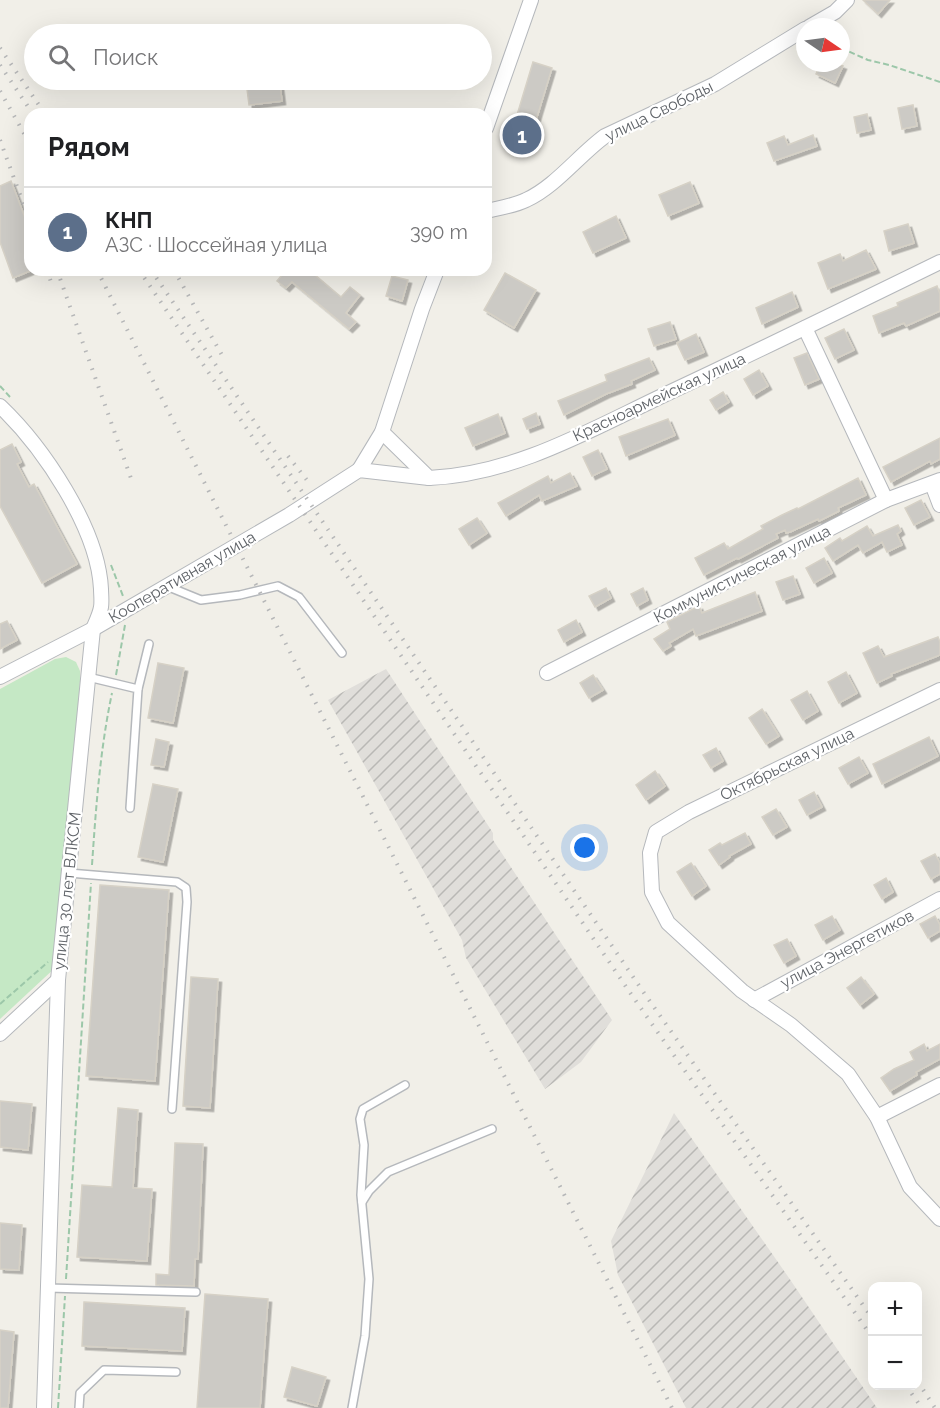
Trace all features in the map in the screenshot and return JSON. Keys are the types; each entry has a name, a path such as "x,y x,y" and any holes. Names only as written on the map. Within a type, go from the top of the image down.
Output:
{"street":[{"path":"492,111 531,0"},
{"path":"825,18 835,12 847,0"},
{"name":"улица Свободы","path":"492,209 527,200 542,191 605,136 715,84 796,34"},
{"name":"Красноармейская улица","path":"429,478 476,474 546,451 940,262"},
{"name":"Кооперативная улица","path":"0,677 166,586 295,511 359,470 382,432 434,276"},
{"path":"805,328 886,500"},
{"name":"улица 30 лет ВЛКСМ","path":"0,406 15,420 50,465 91,540 100,575 102,606 93,628 58,980 44,1408"},
{"path":"382,432 429,478"},
{"path":"359,470 429,478"},
{"path":"936,482 940,505"},
{"name":"Коммунистическая улица","path":"547,673 886,500 936,482"},
{"name":"Октябрьская улица","path":"754,1000 668,923 652,892 650,853 656,832 689,812 940,690"},
{"name":"улица Энергетиков","path":"754,1000 940,899"},
{"path":"0,1034 58,980"},
{"path":"754,1000 791,1025 848,1074 877,1117 910,1187 940,1219"},
{"path":"877,1117 940,1085"}],"lane":[{"path":"166,586 201,600 240,595 278,586 299,597 342,653"},
{"path":"130,808 138,689 149,644"},
{"path":"88,677 138,689"},
{"path":"69,873 177,882 186,888 187,902 172,1109"},
{"path":"352,1408 365,1336 369,1279 362,1202 364,1145 360,1119 363,1108 405,1085"},
{"path":"362,1202 369,1191 388,1172 492,1129"},
{"path":"48,1288 196,1292"},
{"path":"79,1408 80,1393 104,1370 176,1372"}],"path":[{"path":"850,52 868,60 940,82"}],"shaded area":[{"path":"386,669 493,833 493,840 612,1020 581,1062 545,1089 466,958 462,940 328,700"},
{"path":"674,1113 877,1408 686,1408 618,1275 611,1241"}],"green space":[{"path":"66,657 76,662 80,671 80,681 57,966 0,1019 0,689 55,659"}],"building":[{"path":"863,0 890,0 878,14"},
{"path":"533,62 552,68 533,130 514,125"},
{"path":"817,72 840,72 835,83 816,74"},
{"path":"247,90 281,90 282,101 249,105"},
{"path":"913,105 917,126 902,129 898,108"},
{"path":"867,114 871,130 857,133 854,117"},
{"path":"813,135 817,146 774,161 767,143 784,136 788,145"},
{"path":"11,181 24,215 24,273 13,278 0,242 0,186"},
{"path":"690,182 699,203 668,216 659,195"},
{"path":"616,216 626,238 593,253 583,232"},
{"path":"908,224 914,243 889,251 884,231"},
{"path":"866,250 876,269 828,289 818,263 840,254 843,261"},
{"path":"505,273 536,290 514,328 484,310"},
{"path":"281,276 316,276 341,297 350,287 360,295 346,313 356,322 349,329 292,282 286,288 277,281"},
{"path":"392,276 408,280 402,301 386,296"},
{"path":"937,286 940,294 940,311 906,326 904,323 879,333 873,316"},
{"path":"792,292 798,307 762,324 756,308"},
{"path":"670,322 676,339 654,346 648,329"},
{"path":"844,329 854,350 835,359 825,338"},
{"path":"696,334 704,352 685,360 677,343"},
{"path":"807,353 819,379 805,385 794,358"},
{"path":"649,358 655,370 631,381 632,384 564,415 558,401 607,381 605,375"},
{"path":"759,370 768,386 753,395 744,379"},
{"path":"723,392 729,402 716,410 710,400"},
{"path":"536,413 540,424 527,429 523,419"},
{"path":"498,414 505,433 473,446 465,428"},
{"path":"668,419 675,435 626,456 619,437"},
{"path":"940,438 940,459 931,464 930,461 891,482 883,467"},
{"path":"12,444 21,462 17,464 29,487 34,484 77,564 42,583 0,506 0,450"},
{"path":"598,450 607,469 592,476 583,457"},
{"path":"570,473 577,486 542,501 539,495 506,516 498,503 548,476 551,483"},
{"path":"858,478 866,495 838,508 839,511 819,521 818,519 790,532 786,533 785,530 776,534 778,538 704,575 695,558 724,543 728,549 763,529 761,526"},
{"path":"921,500 930,517 914,525 905,508"},
{"path":"477,518 487,533 469,545 459,529"},
{"path":"898,525 901,531 897,534 902,545 887,552 882,542 863,553 858,545 833,561 825,548 840,538 842,541 867,526 873,536"},
{"path":"824,558 832,573 814,583 806,568"},
{"path":"793,576 800,594 783,600 776,582"},
{"path":"606,588 611,598 595,607 589,596"},
{"path":"643,588 648,600 637,606 631,594"},
{"path":"755,592 762,611 696,636 693,629 669,643 671,646 663,651 654,639 670,629 667,622 699,606 702,613"},
{"path":"576,620 582,632 564,642 558,630"},
{"path":"7,621 17,640 0,649 0,624"},
{"path":"938,637 940,655 891,674 892,676 877,683 863,653 878,646 884,657"},
{"path":"158,663 184,668 173,723 148,718"},
{"path":"846,672 857,693 839,703 828,682"},
{"path":"593,675 603,690 589,698 580,683"},
{"path":"807,691 818,711 803,720 791,700"},
{"path":"762,709 779,736 766,744 749,718"},
{"path":"929,737 938,756 882,784 873,764"},
{"path":"156,739 169,742 164,767 151,765"},
{"path":"716,748 723,761 711,768 703,755"},
{"path":"859,757 868,773 848,784 839,768"},
{"path":"655,771 665,786 646,800 636,785"},
{"path":"153,784 178,789 163,862 138,857"},
{"path":"814,792 822,807 807,815 799,800"},
{"path":"776,809 787,827 773,835 762,817"},
{"path":"745,833 751,844 729,856 719,865 709,850"},
{"path":"935,854 940,863 940,874 931,879 921,861"},
{"path":"691,863 706,886 692,896 677,872"},
{"path":"886,878 893,892 882,899 874,885"},
{"path":"100,885 169,890 155,1081 86,1076"},
{"path":"832,916 840,930 823,940 815,925"},
{"path":"935,916 940,925 940,931 928,938 920,924"},
{"path":"787,939 796,956 784,963 774,945"},
{"path":"191,977 218,979 210,1108 183,1106"},
{"path":"861,977 874,994 860,1005 847,988"},
{"path":"924,1044 927,1051 940,1044 940,1059 916,1072 917,1075 890,1091 881,1078 914,1060 910,1052"},
{"path":"0,1101 32,1104 28,1150 0,1147"},
{"path":"118,1108 138,1110 133,1188 152,1189 147,1261 77,1257 82,1185 112,1187"},
{"path":"175,1143 203,1144 198,1259 195,1259 194,1286 156,1285 156,1274 169,1275"},
{"path":"0,1223 22,1225 19,1270 0,1269"},
{"path":"205,1294 268,1299 260,1408 197,1408"},
{"path":"84,1302 185,1308 182,1351 82,1346"},
{"path":"0,1330 14,1332 8,1408 0,1408"},
{"path":"292,1367 326,1377 317,1406 284,1397"}],"railway":[{"path":"0,48 24,83"},
{"path":"0,65 29,108"},
{"path":"29,90 41,108"},
{"path":"0,91 24,133"},
{"path":"0,140 24,206"},
{"path":"49,276 53,288"},
{"path":"59,276 133,484"},
{"path":"100,276 672,1408"},
{"path":"143,276 633,997 871,1336"},
{"path":"155,276 642,990 868,1312"},
{"path":"177,276 223,357"},
{"path":"288,456 310,484"},
{"path":"922,1388 935,1408"},
{"path":"909,1390 922,1408"}],"place":[{"name":"КНП","path":"522,135"}]}
